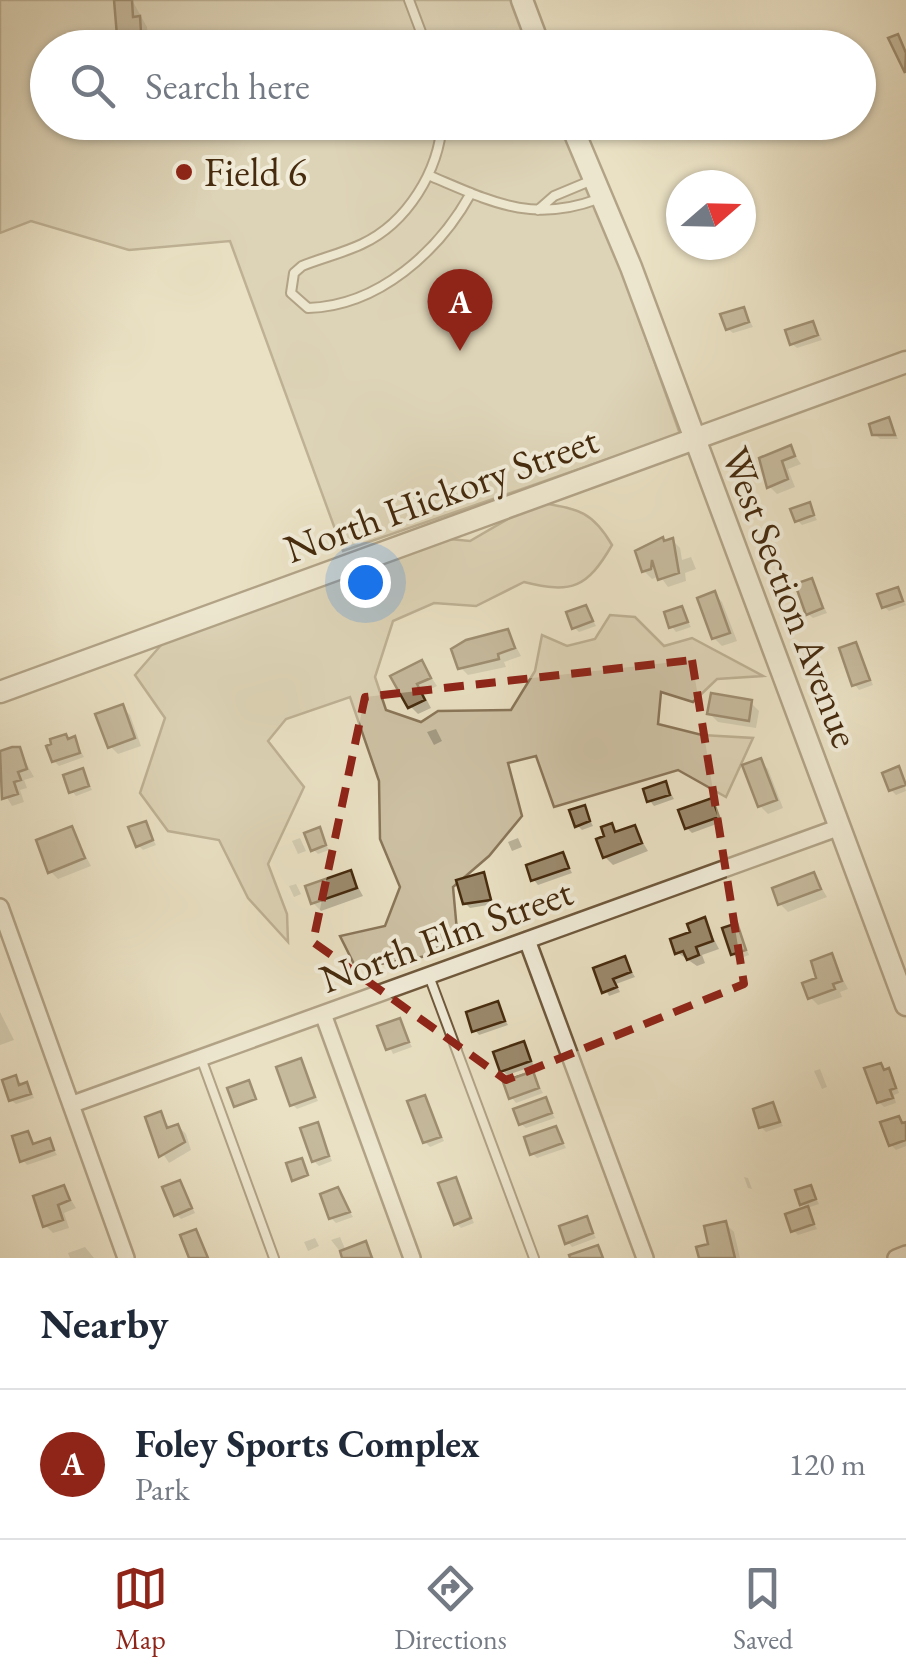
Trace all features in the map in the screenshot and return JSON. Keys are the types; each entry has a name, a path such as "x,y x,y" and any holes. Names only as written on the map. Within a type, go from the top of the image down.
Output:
{"street":[{"path":"522,0 533,30"},
{"name":"West Section Avenue","path":"578,140 906,1005"},
{"name":"North Hickory Street","path":"0,692 906,362"},
{"name":"North Elm Street","path":"74,1104 840,826"},
{"path":"0,906 126,1258"},
{"path":"526,940 645,1258"},
{"path":"323,1014 412,1258"},
{"path":"896,1258 906,1254"}],"lane":[{"path":"409,0 420,30"},
{"path":"437,140 428,175 410,204 380,234 294,273 291,293 297,303 322,308 391,280 441,239 471,193"},
{"path":"428,175 503,206 560,212 598,188"},
{"path":"538,210 554,196 598,188"},
{"path":"430,976 534,1258"},
{"path":"201,1058 274,1258"}],"highlighted area":[{"path":"692,660 744,984 506,1080 313,942 365,697"}],"shaded area":[{"path":"0,0 514,0 525,30 30,30 30,140 568,140 621,268 680,434 343,551 230,241 129,250 31,221 0,233"},
{"path":"537,502 589,517 612,545 603,559 577,584 554,587 524,582 476,606 434,603 393,621 375,677 386,710 421,722 438,711 511,710 535,671 542,635 567,646 595,639 610,615 635,617 664,646 692,638 763,676 717,679 693,702 661,692 658,724 702,735 753,738 726,797 678,770 554,807 536,756 508,763 522,816 489,856 453,887 457,931 427,956 356,968 340,936 385,926 400,887 380,839 379,781 350,697 286,719 268,741 304,787 268,864 287,914 288,942 248,898 219,840 168,831 140,793 165,718 135,675 162,644 306,591 366,552 438,538 470,541"}],"building":[{"path":"114,0 132,0 133,17 140,16 141,30 116,30"},
{"path":"898,34 906,53 905,73 888,38"},
{"path":"744,307 749,322 726,330 720,314"},
{"path":"813,321 818,335 790,345 785,330"},
{"path":"889,417 895,435 872,435 869,424"},
{"path":"791,445 795,456 782,461 788,479 767,488 759,458"},
{"path":"810,502 814,515 795,522 790,509"},
{"path":"663,537 664,541 673,538 679,573 658,580 652,560 651,569 642,572 635,551"},
{"path":"812,578 823,608 806,615 795,584"},
{"path":"898,587 903,601 882,608 877,594"},
{"path":"715,591 730,633 712,639 697,598"},
{"path":"586,605 593,621 572,629 566,612"},
{"path":"682,606 688,622 669,628 664,612"},
{"path":"508,629 515,648 498,654 499,659 458,669 451,649 466,640"},
{"path":"856,642 870,680 852,686 839,648"},
{"path":"422,660 431,678 417,684 425,700 408,708 390,676"},
{"path":"711,693 752,700 749,721 707,714"},
{"path":"123,704 135,738 108,748 95,714"},
{"path":"66,734 68,739 75,736 80,753 52,762 46,746 51,744 50,739"},
{"path":"20,747 27,769 18,772 21,780 14,782 18,794 2,799 0,751"},
{"path":"761,758 777,800 758,807 742,765"},
{"path":"899,766 906,785 889,791 882,773"},
{"path":"83,768 89,786 69,793 63,775"},
{"path":"666,781 670,795 647,802 643,789"},
{"path":"712,798 719,817 685,829 678,810"},
{"path":"585,805 590,821 575,827 569,810"},
{"path":"146,821 153,840 136,847 128,827"},
{"path":"612,823 615,832 635,825 642,843 603,858 596,839 604,836 601,827"},
{"path":"72,826 85,858 48,873 36,840"},
{"path":"320,827 326,845 311,851 304,833"},
{"path":"563,852 569,868 531,881 526,865"},
{"path":"351,870 357,888 311,904 305,886"},
{"path":"484,872 491,900 463,904 456,880"},
{"path":"814,872 821,889 778,905 772,888"},
{"path":"705,917 713,941 696,947 699,955 687,960 683,951 675,954 670,939 690,932 687,924"},
{"path":"737,923 746,950 731,955 722,928"},
{"path":"832,953 842,981 833,984 835,989 808,999 802,983 816,978 811,961"},
{"path":"625,956 631,972 613,979 617,987 602,993 593,968"},
{"path":"498,1001 505,1021 472,1032 466,1012"},
{"path":"400,1018 409,1042 386,1050 377,1026"},
{"path":"524,1041 531,1061 500,1072 493,1052"},
{"path":"301,1058 315,1097 290,1106 276,1067"},
{"path":"881,1063 884,1070 889,1068 896,1088 890,1090 893,1098 877,1103 864,1068"},
{"path":"533,1071 539,1088 509,1099 503,1082"},
{"path":"16,1075 19,1085 27,1082 31,1094 9,1101 2,1080"},
{"path":"249,1080 256,1099 234,1107 227,1088"},
{"path":"425,1095 441,1137 423,1143 407,1101"},
{"path":"546,1097 552,1113 519,1125 513,1109"},
{"path":"773,1102 780,1122 759,1128 753,1109"},
{"path":"161,1111 167,1128 178,1124 185,1142 159,1157 145,1117"},
{"path":"899,1116 902,1123 906,1122 906,1140 889,1146 880,1122"},
{"path":"318,1122 329,1156 312,1162 300,1128"},
{"path":"556,1126 563,1143 530,1155 524,1137"},
{"path":"28,1131 33,1144 50,1138 54,1150 20,1162 12,1136"},
{"path":"302,1158 308,1175 292,1181 286,1163"},
{"path":"456,1177 471,1218 454,1225 438,1183"},
{"path":"180,1180 192,1208 174,1216 162,1187"},
{"path":"64,1185 70,1200 58,1205 63,1220 43,1227 33,1196"},
{"path":"811,1185 816,1199 800,1205 795,1190"},
{"path":"338,1187 350,1212 329,1219 320,1194"},
{"path":"808,1206 814,1224 791,1232 785,1214"},
{"path":"587,1216 593,1233 565,1244 559,1226"},
{"path":"726,1221 735,1258 699,1258 696,1247 708,1244 704,1226"},
{"path":"196,1229 208,1258 189,1258 180,1235"},
{"path":"366,1241 372,1258 342,1258 340,1251"},
{"path":"598,1245 603,1258 570,1258 569,1255"}],"place":[{"name":"Field 6","path":"184,172"},
{"name":"Foley Sports Complex","path":"460,351"}]}
